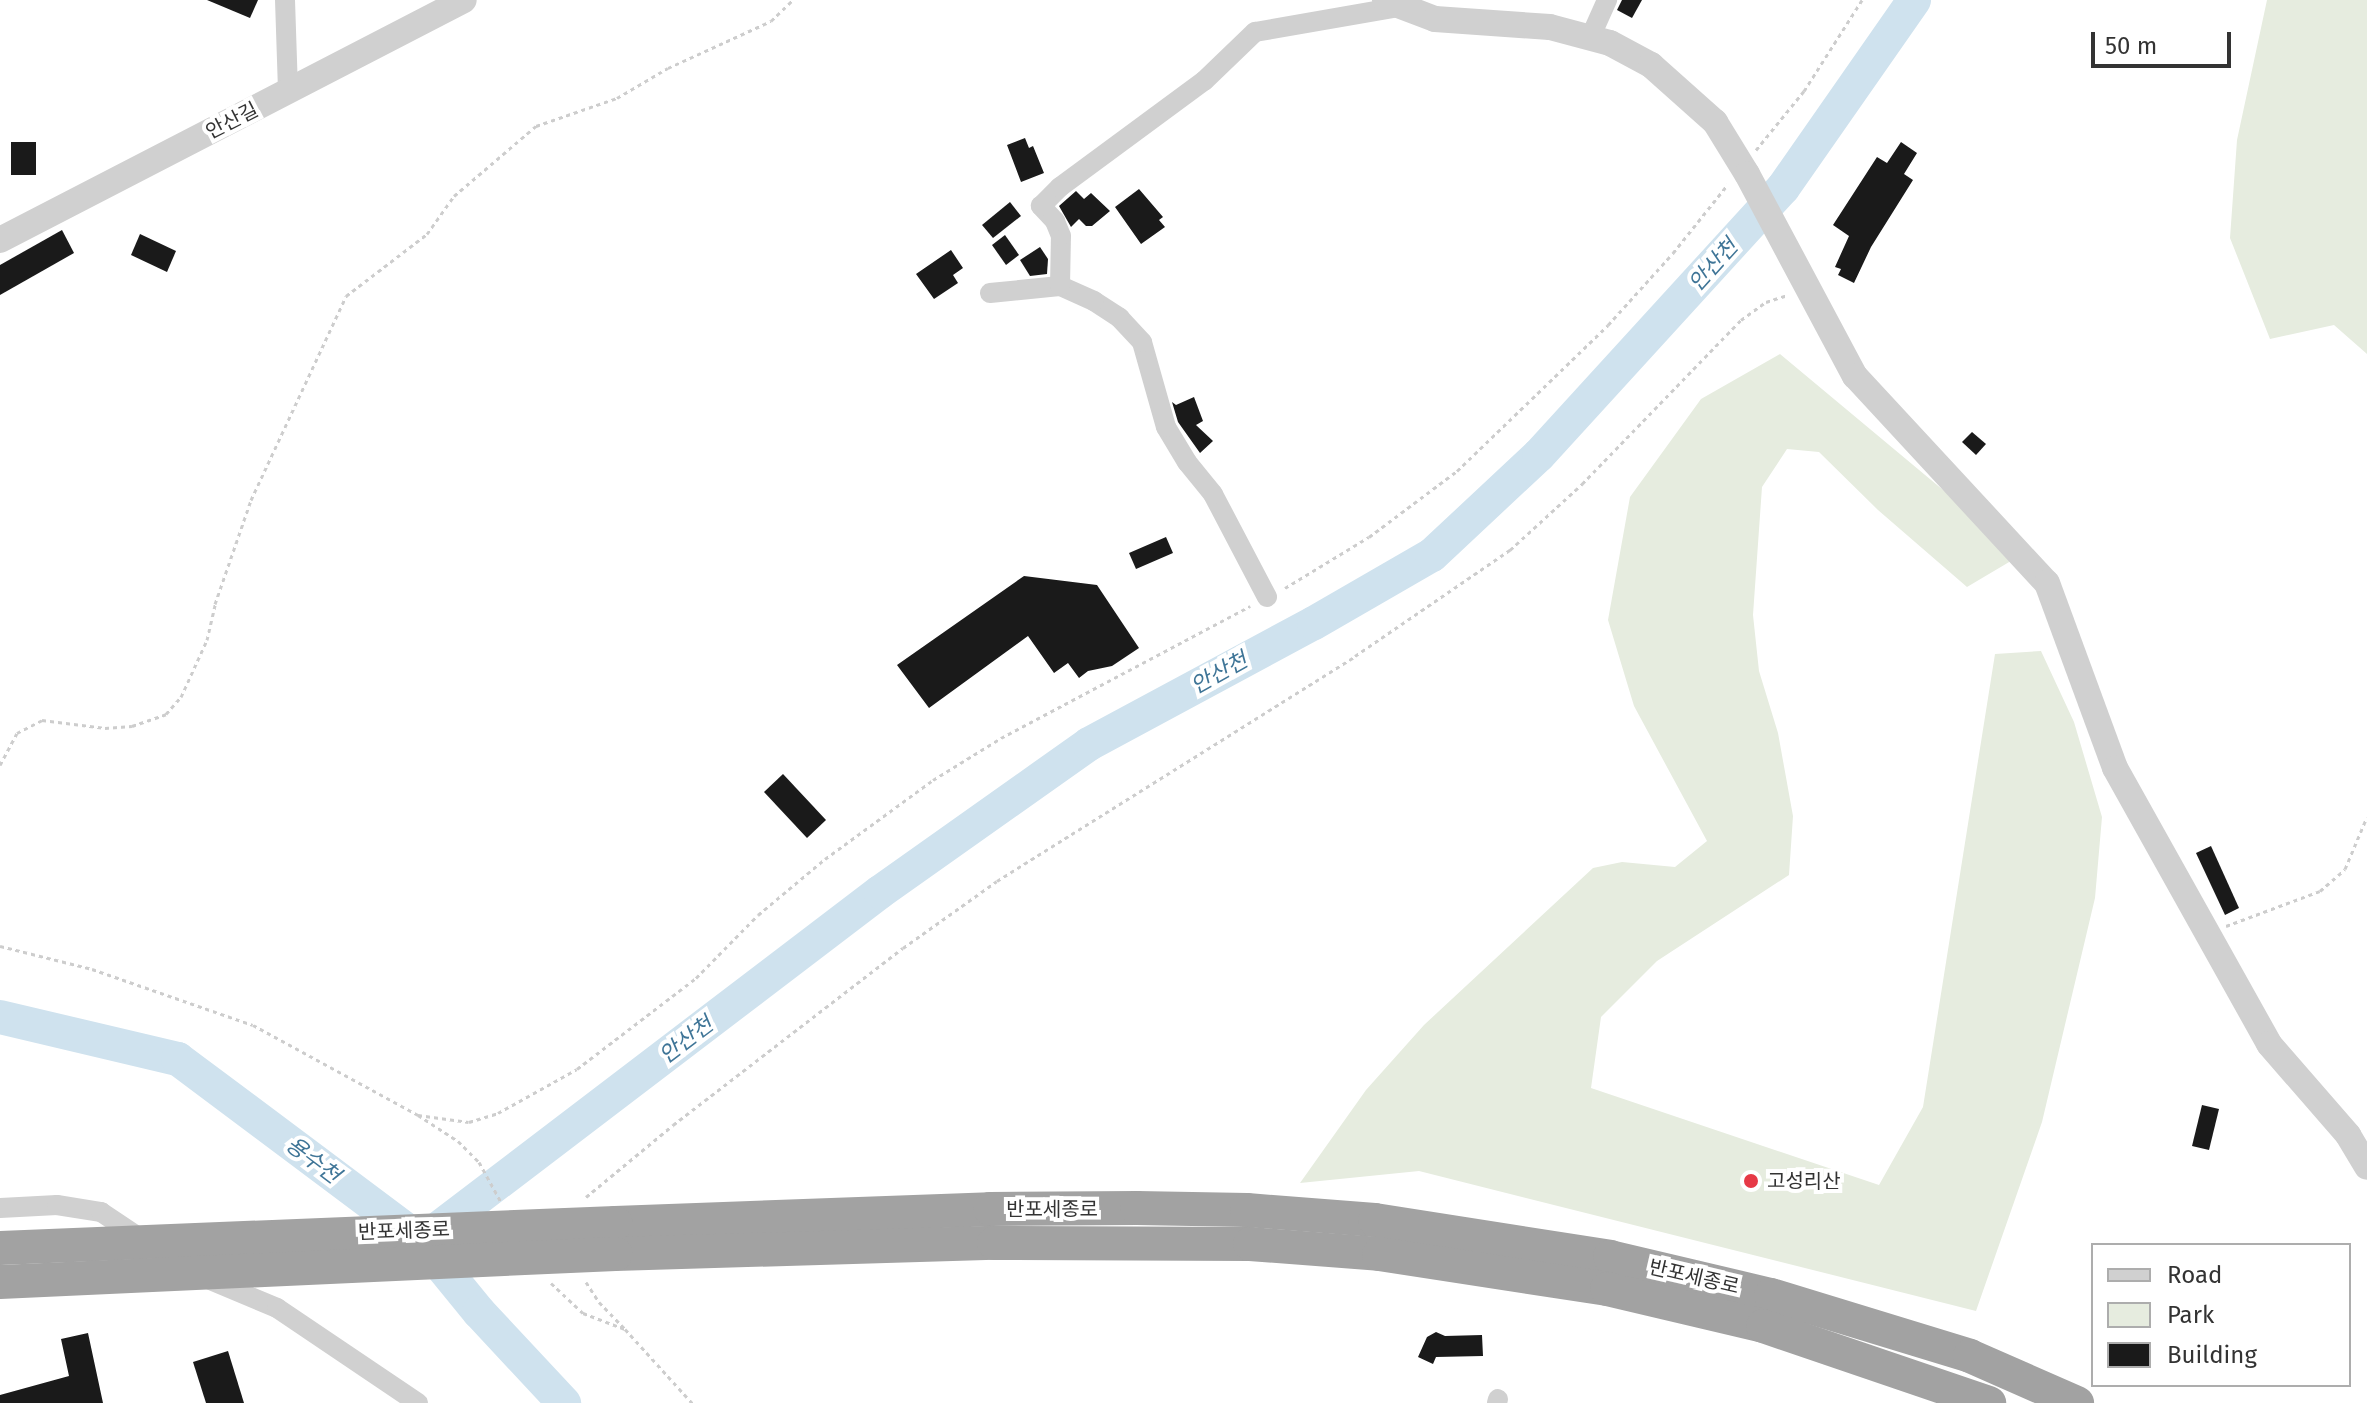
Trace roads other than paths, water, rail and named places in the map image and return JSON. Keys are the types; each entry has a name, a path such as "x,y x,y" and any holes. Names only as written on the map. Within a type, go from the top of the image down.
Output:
{"highway":[{"name":"반포세종로","path":"0,1282 615,1238 1122,1208 1247,1210 1375,1220 1610,1257 1771,1295 1970,1356 2077,1403"},
{"name":"반포세종로","path":"0,1248 615,1238 1250,1244 1379,1254 1607,1289 1763,1326 1989,1403"}],"street":[{"path":"285,0 288,92"},
{"name":"안산길","path":"0,240 464,0"},
{"path":"1590,38 1607,0"},
{"path":"1060,286 1061,236 1041,206 1060,187 1204,81 1255,32 1392,3 1435,19 1550,27 1610,43 1651,65 1682,89 1715,122 1745,170 1855,376 2047,583 2115,768 2269,1044 2348,1135 2367,1167"},
{"path":"990,293 1060,286 1094,301 1120,318 1142,342 1166,427 1220,506 1267,597"},
{"path":"0,1208 57,1205 101,1212 197,1274 277,1308 418,1403"}],"waterway":[{"name":"안산천","path":"423,1240 880,892 1089,744 1314,623 1432,555 1539,455 1783,188 1914,0"},
{"name":"용수천","path":"0,1017 178,1059 421,1241 479,1312 564,1403"}],"place":[{"name":"고성리산","path":"1751,1181"}]}
